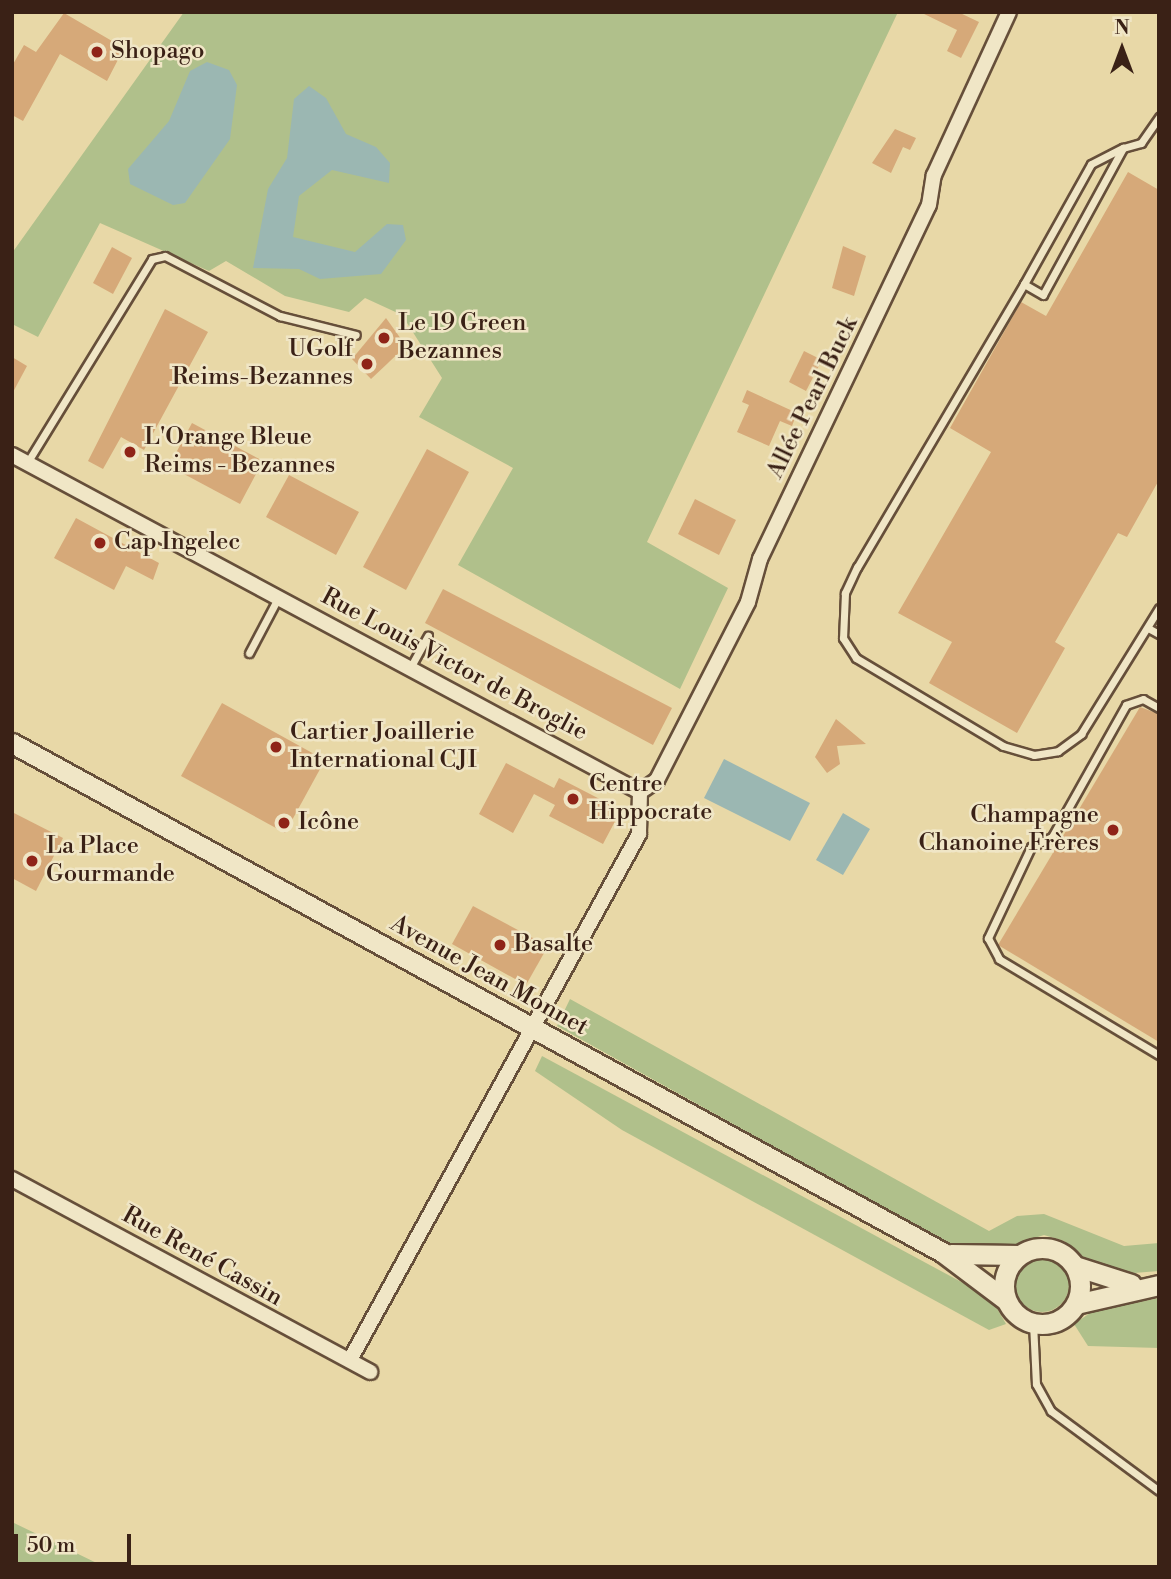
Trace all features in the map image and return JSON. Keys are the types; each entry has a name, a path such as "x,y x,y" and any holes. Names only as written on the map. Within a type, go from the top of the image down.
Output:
{"street":[{"name":"Allée Pearl Buck","path":"640,792 657,780 748,602 761,559 929,205 934,175 1009,12"},
{"name":"Rue Louis Victor de Broglie","path":"12,455 640,792"},
{"name":"Avenue Jean Monnet","path":"12,743 942,1252 1006,1300"},
{"path":"350,1360 639,834 640,792"},
{"name":"Rue René Cassin","path":"12,1179 370,1372"},
{"path":"1139,1286 1075,1266 1056,1250 1019,1255 1005,1275 1006,1300 1033,1323 1057,1321 1076,1304 1139,1286 1159,1285"},
{"name":"Avenue Jean Monnet","path":"942,1252 982,1259 1019,1255"},
{"path":"1075,1266 1076,1304"}],"lane":[{"path":"1159,117 1141,143 1091,164 1024,284 857,567 845,593 844,638 856,658 1003,746 1034,755 1058,751 1081,734 1159,608"},
{"path":"1024,284 1042,295 1124,148"},
{"path":"27,463 152,259 165,256 280,316 356,335"},
{"path":"249,653 278,597"},
{"path":"1148,628 1159,634"},
{"path":"410,668 428,636"},
{"path":"1159,708 1143,699 1126,705 1052,837 1031,847 988,938 999,959 1159,1055"},
{"path":"1033,1323 1036,1384 1051,1411 1159,1490"}],"green space":[{"path":"184,12 898,12 647,542 728,588 680,689 458,565 513,468 419,417 442,378 402,315 365,298 349,312 285,296 226,261 209,271 100,223 38,337 12,324 12,253"},
{"path":"570,999 989,1231 1017,1216 1044,1214 1124,1246 1159,1243 1159,1271 1134,1273 1089,1262 1064,1241 1044,1235 1001,1249 954,1247 557,1026"},
{"path":"542,1056 991,1298 1006,1324 989,1330 622,1130 535,1071"},
{"path":"1042,1258 1061,1266 1069,1285 1061,1304 1042,1312 1023,1304 1015,1285 1023,1266"},
{"path":"1159,1298 1159,1348 1088,1346 1074,1324 1093,1311"},
{"path":"12,1522 105,1567 12,1567"}],"water":[{"path":"207,62 229,70 237,85 230,139 185,203 173,205 130,184 128,169 169,121 190,71"},
{"path":"309,86 326,98 346,134 376,147 390,163 389,183 332,170 299,196 293,237 355,252 387,224 403,225 406,240 381,274 320,279 299,269 253,268 268,189 287,158 294,99"},
{"path":"724,759 810,803 790,841 704,798"},
{"path":"843,813 870,829 843,875 816,860"}],"building":[{"path":"920,12 958,12 979,22 961,58 947,51 957,30"},
{"path":"64,13 124,48 107,81 60,54 23,121 12,115 12,66 24,45 36,52"},
{"path":"895,129 916,138 910,150 903,147 891,173 872,163"},
{"path":"1128,172 1159,190 1159,480 1127,537 1118,533 1055,642 1065,648 1017,733 929,683 952,642 898,613 991,452 950,428 1021,302 1046,316"},
{"path":"843,246 866,256 854,296 832,288"},
{"path":"112,247 132,258 113,294 93,283"},
{"path":"165,309 208,332 144,450 121,437 103,469 88,461"},
{"path":"386,318 406,346 371,379 352,359"},
{"path":"804,351 822,360 806,391 789,382"},
{"path":"12,357 27,366 12,394"},
{"path":"747,390 797,413 792,426 780,421 769,446 737,432 749,405 742,402"},
{"path":"192,423 263,461 240,504 169,466"},
{"path":"427,449 469,472 406,590 363,567"},
{"path":"289,475 359,512 336,555 266,517"},
{"path":"695,499 736,520 719,555 678,534"},
{"path":"76,518 159,563 153,580 126,566 114,590 54,558"},
{"path":"443,589 672,708 653,745 425,623"},
{"path":"222,703 325,760 285,833 181,776"},
{"name":"Champagne Chanoine Frères","path":"1140,707 1159,714 1159,1042 998,945"},
{"path":"836,719 866,744 837,746 840,764 827,773 815,757"},
{"name":"Centre Hippocrate","path":"506,763 554,788 559,778 621,810 603,844 549,816 555,805 534,794 513,833 479,814"},
{"name":"La Place Gourmande","path":"12,812 63,838 36,891 12,878"},
{"name":"Basalte","path":"473,906 548,946 526,985 452,944"}],"place":[{"name":"Shopago","path":"97,52"},
{"name":"Le 19 Green Bezannes","path":"384,338"},
{"name":"UGolf Reims-Bezannes","path":"367,364"},
{"name":"L'Orange Bleue Reims - Bezannes","path":"130,452"},
{"name":"Cap Ingelec","path":"100,543"},
{"name":"Cartier Joaillerie International CJI","path":"276,747"},
{"name":"Centre Hippocrate","path":"573,799"},
{"name":"Icône","path":"284,823"},
{"name":"Champagne Chanoine Frères","path":"1113,830"},
{"name":"La Place Gourmande","path":"32,861"},
{"name":"Basalte","path":"500,945"}]}
